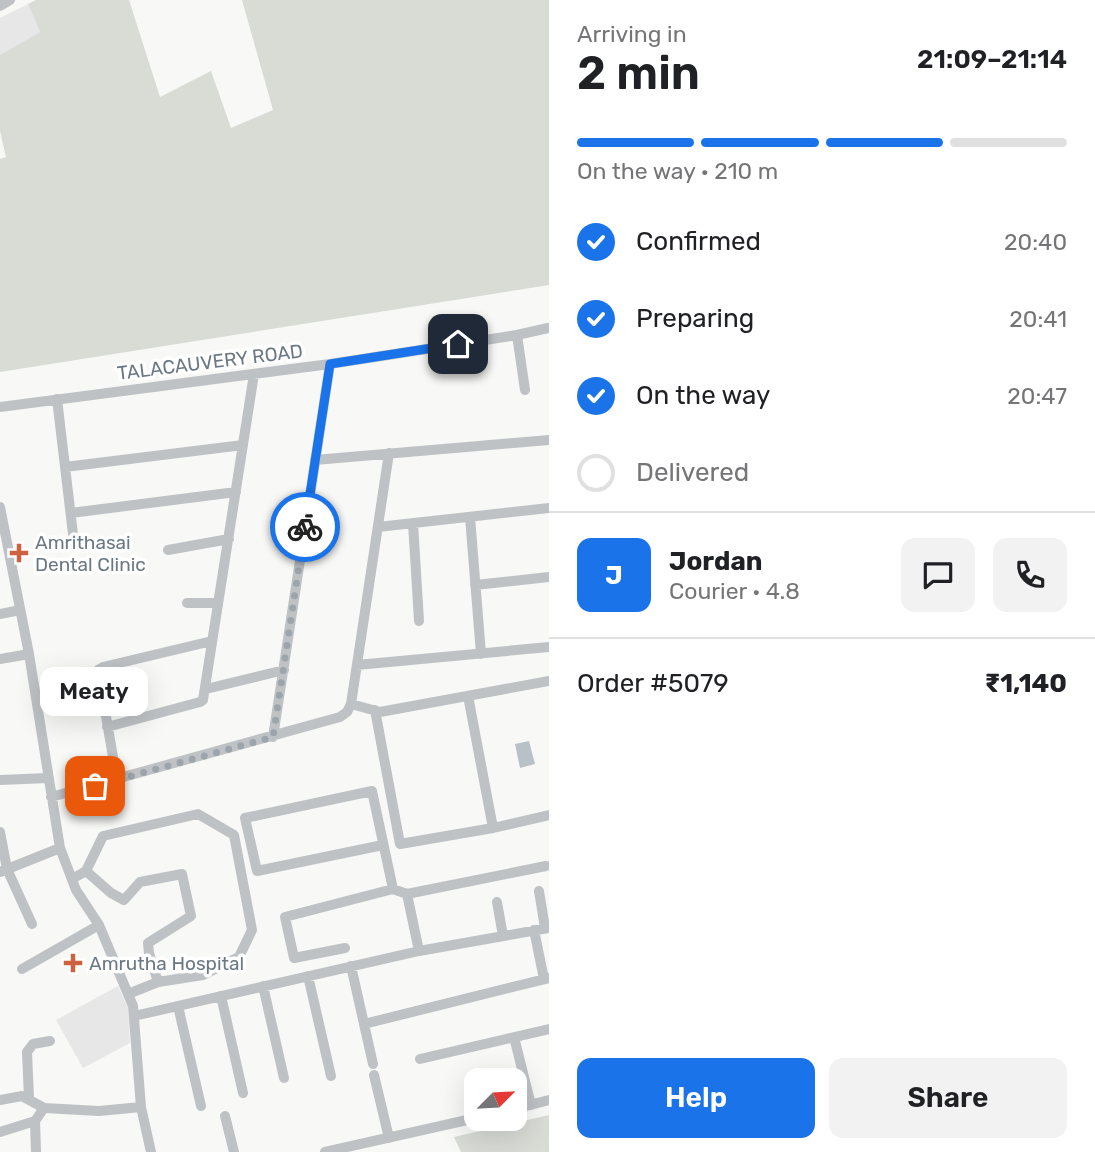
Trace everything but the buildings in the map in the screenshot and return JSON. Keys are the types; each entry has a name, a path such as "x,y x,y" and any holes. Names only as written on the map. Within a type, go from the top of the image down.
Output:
{"street":[{"path":"0,6 10,0"},
{"name":"TALACAUVERY ROAD","path":"0,407 330,364 548,328"},
{"path":"517,335 525,390"},
{"path":"273,737 330,364"},
{"path":"107,727 200,702 204,697 254,374"},
{"path":"57,400 73,534"},
{"path":"316,460 549,440"},
{"path":"65,467 243,445"},
{"path":"51,797 273,737 340,717 347,712 351,704 389,453"},
{"path":"71,513 236,492"},
{"path":"0,508 5,559 29,654 60,848 74,885 99,925 128,994 134,1016 141,1107 151,1152"},
{"path":"378,527 549,508"},
{"path":"470,517 481,654"},
{"path":"413,523 419,621"},
{"path":"168,550 229,539"},
{"path":"475,584 549,577"},
{"path":"187,603 218,603"},
{"path":"0,614 20,610"},
{"path":"117,780 97,673 100,668 212,641"},
{"path":"357,664 549,648"},
{"path":"0,659 29,654"},
{"path":"206,689 284,670"},
{"path":"351,704 375,710 549,681"},
{"path":"468,696 493,828"},
{"path":"375,710 400,844 549,815"},
{"path":"0,780 48,778"},
{"path":"383,845 257,871 245,818 372,791 393,889"},
{"path":"86,872 103,836 198,814 234,835 252,930 239,957 203,975 159,982 128,994"},
{"path":"0,832 4,871 32,924"},
{"path":"4,871 60,848"},
{"path":"345,948 294,958 285,917 393,889 407,894 546,866"},
{"path":"74,885 80,873 86,872 124,900 141,882 182,874 191,916 148,943 159,982"},
{"path":"364,1024 547,978 539,891"},
{"path":"407,894 419,951"},
{"path":"497,902 503,936"},
{"path":"22,969 99,925"},
{"path":"134,1016 419,951 543,929"},
{"path":"351,966 389,1138"},
{"path":"308,976 331,1076"},
{"path":"263,986 284,1078"},
{"path":"221,996 243,1093"},
{"path":"178,1006 201,1106"},
{"path":"420,1059 549,1029"},
{"path":"514,1037 531,1105"},
{"path":"29,1098 27,1052 33,1044 50,1041"},
{"path":"0,1100 22,1096 44,1108 99,1111 141,1107"},
{"path":"527,1106 549,1100"},
{"path":"36,1152 35,1121 44,1108"},
{"path":"225,1116 234,1152"},
{"path":"0,1132 35,1121"},
{"path":"326,1152 464,1121"}],"shaded area":[{"path":"36,0 129,0 160,97 211,71 231,128 273,110 242,0 549,0 549,285 0,372 0,159 6,157 0,131 0,55 40,32 28,4"},
{"path":"28,4 40,32 0,55 0,18"},
{"path":"529,741 535,764 520,768 515,744"},
{"path":"118,986 128,1008 130,1043 83,1068 56,1020"},
{"path":"549,1115 549,1152 461,1152 454,1137 480,1131 527,1131 527,1120"}],"way so far":[{"path":"95,786 273,737 305,527"}],"place":[{"name":"Amrithasai Dental Clinic","path":"19,553"},
{"name":"Meaty","path":"95,786"},
{"name":"Amrutha Hospital","path":"73,963"}],"route":[{"path":"305,527 330,364 458,344"}]}
